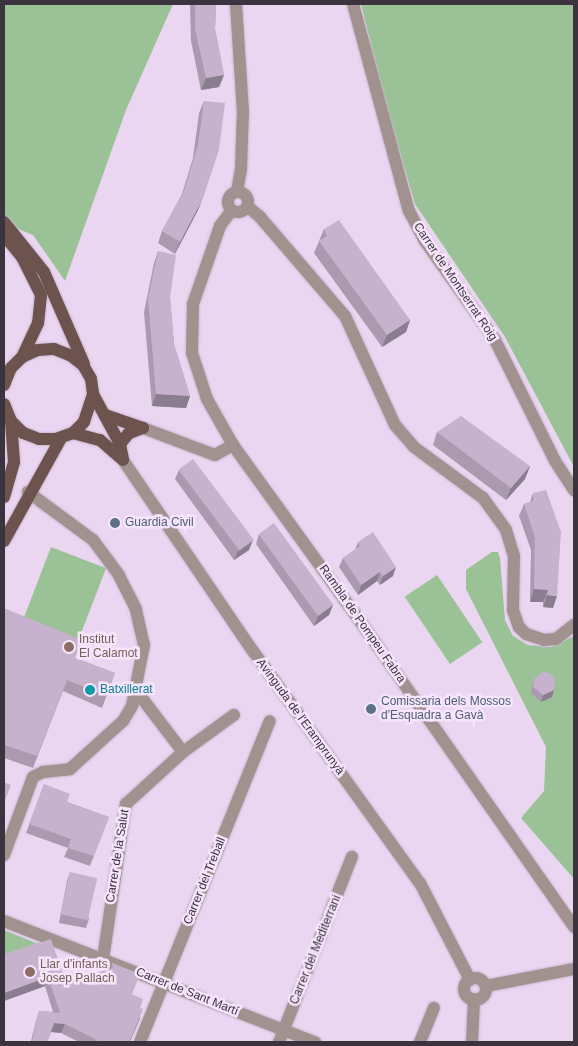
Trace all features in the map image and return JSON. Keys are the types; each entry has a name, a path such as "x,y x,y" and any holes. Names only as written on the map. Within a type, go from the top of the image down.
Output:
{"main road":[{"path":"4,222 44,272 86,370 93,394 120,444 122,460"},
{"path":"4,235 22,257 41,295 38,323 22,357"},
{"path":"4,385 7,370 22,357 38,350 60,350 75,358 86,370"},
{"path":"4,541 28,492 67,435 88,416 93,394"},
{"path":"6,412 33,438 67,435 100,440 122,460"},
{"path":"4,497 14,462 6,412"},
{"path":"105,415 143,428"},
{"path":"120,444 129,433 143,428"}],"street":[{"path":"236,4 243,111 241,169 237,192 228,199 232,210 241,212 247,206 247,197 237,192"},
{"name":"Carrer de Montserrat Roig","path":"353,4 409,211 425,241 495,340 555,461 574,490"},
{"path":"247,206 260,217 345,316 395,425 414,447 483,498 506,530 514,558 513,610 519,628 526,634 544,640 556,639 574,625"},
{"name":"Rambla de Pompeu Fabra","path":"232,210 220,226 199,281 193,304 191,339 196,371 207,399 233,445 350,606 574,927"},
{"path":"143,428 215,455 233,445"},
{"name":"Avinguda de l'Eramprunyà","path":"122,460 257,658 420,883 470,980"},
{"path":"4,855 33,778 44,772 70,768 78,763 123,721 137,687 144,645 136,609 118,575 93,540 28,492"},
{"path":"137,687 141,697 183,752"},
{"name":"Carrer de la Salut","path":"103,959 126,804 183,752 234,714"},
{"name":"Carrer del Treball","path":"142,1041 270,721"},
{"name":"Carrer del Mediterrani","path":"281,1036 352,857"},
{"name":"Carrer de Sant Martí","path":"4,921 164,984 281,1036 315,1042"},
{"path":"486,986 574,969"},
{"path":"472,1042 474,1000 465,991 470,980 480,979 486,986"},
{"path":"474,1000 484,995 486,986"},
{"path":"420,1042 434,1008"}],"green space":[{"path":"4,4 173,4 126,110 65,281 33,235 4,223"},
{"path":"361,4 574,4 574,467 505,337 415,204 386,106"},
{"path":"51,547 106,568 75,649 20,628"},
{"path":"492,552 498,552 500,558 505,620 513,636 528,645 551,647 574,636 574,879 521,818 544,791 546,747 466,589 466,570"},
{"path":"437,575 482,642 450,664 405,597"},
{"path":"4,930 43,946 4,960"}],"building":[{"path":"195,4 216,4 215,29 224,75 206,78 195,29"},
{"path":"204,101 225,103 219,150 203,198 180,242 162,231 184,191 198,145"},
{"path":"339,220 410,320 387,335 319,241 327,236 324,229"},
{"path":"158,251 176,255 170,298 174,344 190,396 156,394 148,299"},
{"path":"461,416 530,466 511,488 437,432"},
{"path":"193,459 254,540 239,550 179,470"},
{"path":"546,490 561,532 557,596 547,595 548,590 534,589 535,538 524,504 535,500 533,493"},
{"path":"274,523 333,605 318,616 259,534"},
{"path":"373,532 396,567 383,576 380,572 361,585 343,558 360,546 358,542"},
{"path":"4,608 82,640 75,658 115,673 106,696 67,680 37,756 4,745"},
{"path":"542,672 550,673 555,679 554,690 543,695 533,687 534,679"},
{"path":"4,782 11,785 4,803"},
{"path":"44,784 70,794 67,802 109,817 94,856 68,848 71,839 29,824"},
{"path":"70,872 97,878 88,920 60,914"},
{"path":"51,939 66,983 113,968 112,963 140,974 132,994 143,999 140,1008 143,1009 129,1042 96,1042 97,1040 65,1024 54,1023 47,1042 29,1042 32,1041 39,1011 60,1013 48,977 4,993 4,954"}],"place":[{"name":"Guardia Civil","path":"115,523"},
{"name":"Institut El Calamot","path":"69,647"},
{"name":"Batxillerat","path":"90,690"},
{"name":"Comissaria dels Mossos d'Esquadra a Gavà","path":"371,709"},
{"name":"Llar d'infants Josep Pallach","path":"30,972"}]}
